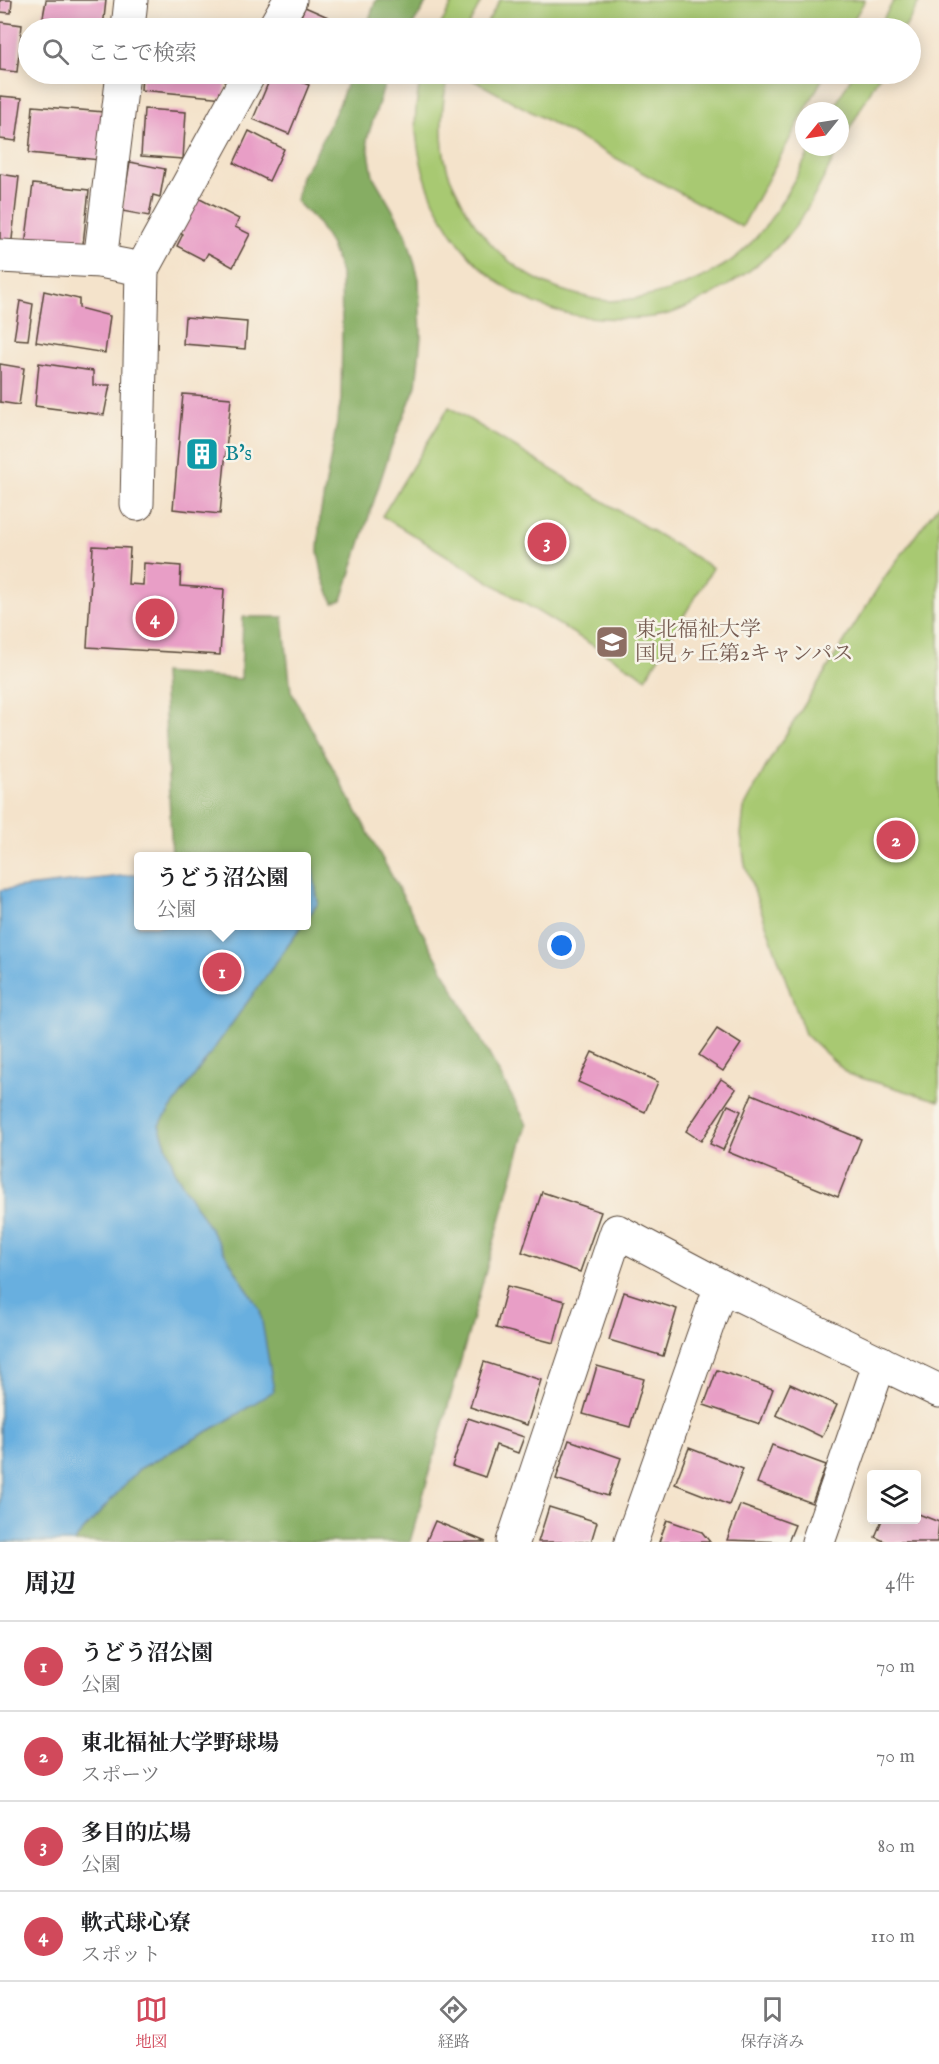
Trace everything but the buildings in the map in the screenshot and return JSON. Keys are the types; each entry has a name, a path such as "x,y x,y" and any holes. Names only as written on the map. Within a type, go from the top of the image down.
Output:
{"street":[{"path":"129,18 132,0"},
{"path":"280,18 290,0"},
{"path":"100,261 122,84"},
{"path":"137,504 141,269 243,84"},
{"path":"0,256 100,261 141,269"},
{"path":"513,1542 617,1231 721,1286 939,1391"},
{"path":"631,1542 721,1286"},
{"path":"818,1542 880,1362"}],"green space":[{"path":"376,0 428,0 417,18 370,18"},
{"path":"454,0 482,0 472,18 444,18"},
{"path":"500,0 865,0 855,18 490,18"},
{"path":"894,0 920,0 910,18 884,18"},
{"path":"346,84 385,84 367,139 373,176 406,233 419,279 421,337 416,386 391,448 342,600 333,603 323,578 318,551 320,516 341,400 341,274 331,245 317,222 296,201 301,176 315,155"},
{"path":"420,84 447,84 442,121 444,157 448,172 462,202 483,234 508,260 539,281 575,294 610,301 639,298 669,291 723,266 738,256 763,229 775,213 807,156 835,156 798,223 774,250 746,274 698,302 673,313 642,318 601,318 564,313 531,301 500,283 474,261 452,233 434,202 422,168 416,125"},
{"path":"480,84 820,84 810,102 795,102 795,129 742,227"},
{"path":"847,84 874,84 849,130 849,102 837,102"},
{"path":"449,407 713,568 646,678 382,516"},
{"path":"939,504 939,1101 848,1074 805,1034 745,865 741,835 744,808 768,763 884,578"},
{"path":"243,617 283,617 291,691 527,1124 410,1542 73,1542 139,1469 223,1423 274,1390 176,1174 159,1125 299,930 311,930 311,913 318,903 311,866 311,852 172,852 163,673 241,679"}],"water":[{"path":"311,866 312,866 318,903 311,913"},
{"path":"134,874 134,930 299,930 159,1125 176,1174 260,1310 274,1391 223,1423 139,1469 73,1542 0,1542 0,890"}],"place":[{"name":"B's","path":"202,454"},
{"name":"多目的広場","path":"547,542"},
{"name":"軟式球心寮","path":"155,618"},
{"name":"東北福祉大学 国見ヶ丘第2キャンパス","path":"612,642"},
{"name":"東北福祉大学野球場","path":"896,840"},
{"name":"うどう沼公園","path":"222,972"}]}
